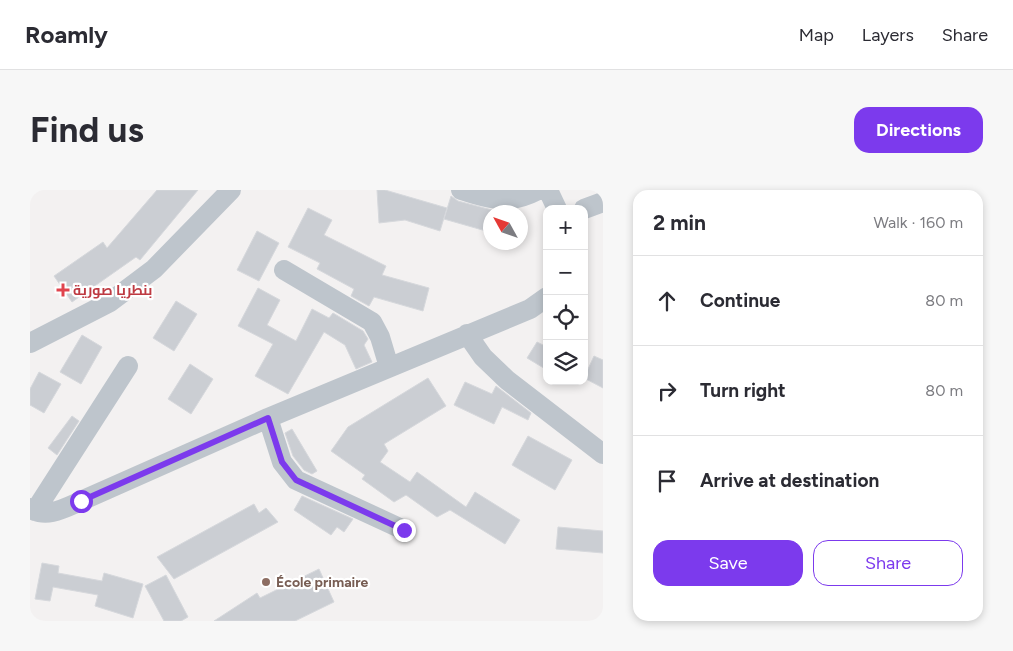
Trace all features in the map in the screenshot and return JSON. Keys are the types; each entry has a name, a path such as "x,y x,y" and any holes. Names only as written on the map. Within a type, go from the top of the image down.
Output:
{"street":[{"path":"30,343 110,302 154,269 231,190"},
{"path":"462,190 498,200 510,201 525,197 538,190"},
{"path":"548,190 554,205"},
{"path":"588,208 603,202"},
{"path":"284,270 372,322 380,337 389,368"},
{"path":"128,366 33,510 54,512 268,418 530,309 543,300"},
{"path":"467,334 483,357 507,380 603,454"},
{"path":"268,418 282,462 296,480 404,530"}],"building":[{"path":"157,190 198,190 140,260 136,257 72,302 54,276 103,242 107,248"},
{"path":"377,190 385,190 447,208 440,231 405,220 379,223"},
{"path":"451,196 458,201 483,208 483,230 444,219"},
{"path":"308,208 332,220 324,235 386,266 382,275 429,288 423,311 374,297 369,306 351,296 354,289 317,269 320,263 288,247"},
{"path":"257,231 279,243 259,281 237,270"},
{"path":"258,288 280,300 267,325 296,341 312,309 329,318 333,313 363,331 368,339 364,345 372,362 356,369 345,345 324,332 288,394 255,376 273,344 238,326"},
{"path":"176,301 197,314 174,351 153,338"},
{"path":"82,335 102,347 81,384 60,372"},
{"path":"537,342 543,345 543,368 527,358"},
{"path":"594,356 603,360 603,388 588,380 588,369"},
{"path":"190,364 213,379 191,414 168,399"},
{"path":"39,372 61,384 44,413 30,405 30,389"},
{"path":"428,378 446,406 384,444 388,451 380,462 410,482 417,472 466,507 475,492 520,520 505,544 450,510 437,517 406,495 394,502 362,479 365,475 331,451 348,427"},
{"path":"465,382 492,394 496,386 531,413 528,420 502,407 494,424 454,405"},
{"path":"72,416 79,421 57,455 48,448"},
{"path":"292,429 317,471 312,474 304,470 293,456 285,433"},
{"path":"528,436 572,460 555,490 512,465"},
{"path":"302,496 353,519 344,532 337,527 331,535 294,510"},
{"path":"254,504 259,513 266,508 278,522 174,579 157,557"},
{"path":"558,527 603,531 603,553 556,549"},
{"path":"42,563 59,566 58,573 102,581 104,573 143,584 133,618 95,606 98,595 53,587 50,601 35,599"},
{"path":"319,569 334,602 295,621 214,621 257,593 260,598"},
{"path":"166,575 188,617 181,621 164,621 145,586"}],"place":[{"name":"بنطريا صورية","path":"63,290"},
{"name":"École primaire","path":"266,582"}],"route":[{"path":"81,501 268,418 282,462 296,480 404,530"}]}
